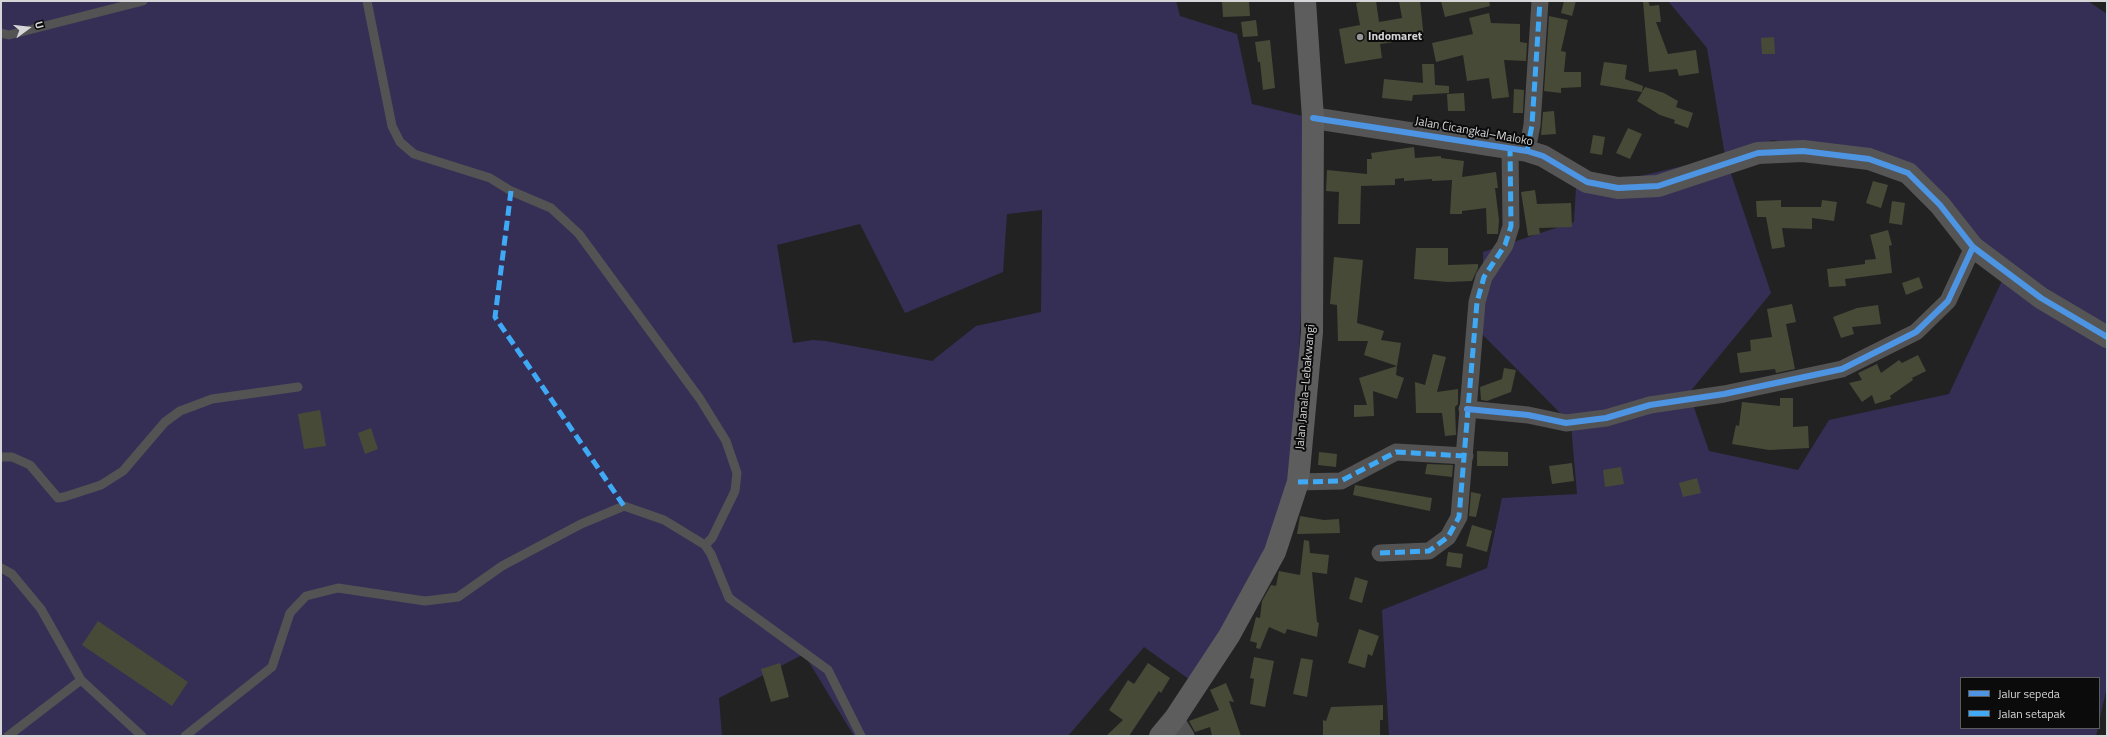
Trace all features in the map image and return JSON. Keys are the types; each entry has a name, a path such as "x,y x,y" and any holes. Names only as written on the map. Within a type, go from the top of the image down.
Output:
{"main road":[{"name":"Jalan Janala–Lebakwangi","path":"1160,736 1180,727 1275,552 1298,482 1312,332 1314,118 1305,1"}],"street":[{"path":"1380,553 1429,551 1448,537 1459,517 1477,302 1484,276 1505,245 1511,226 1518,149 1532,125 1540,1"},
{"name":"Jalan Cicangkal–Maloko","path":"1314,118 1518,149 1544,156 1587,182 1618,188 1658,186 1758,153 1803,151 1869,159 1908,173 1940,205 1973,247 2041,298 2107,338"},
{"path":"1467,409 1528,414 1566,423 1606,418 1650,405 1724,394 1842,369 1916,332 1948,301 1973,247"},
{"path":"1298,482 1341,481 1396,452 1465,456"}],"lane":[{"path":"1,33 9,35 143,1"},
{"path":"367,1 392,126 400,142 414,154 490,178 511,191 551,208 579,234 700,399 726,441 736,472 735,490 712,538 705,545"},
{"path":"1,457 12,457 30,465 58,498 64,497 101,485 123,471 165,422 180,411 212,399 298,387"},
{"path":"185,736 272,667 290,613 306,596 338,588 425,601 458,597 502,566 581,524 624,506 664,520 705,545 711,554 729,598 828,670 861,736"},
{"path":"1,568 12,574 41,609 81,680 142,736"},
{"path":"8,736 81,680"}],"shaded area":[{"path":"1,1 1176,1 1180,16 1237,34 1252,104 1311,118 1292,484 1250,590 1193,682 1144,647 1068,736 854,736 804,654 719,698 722,736 1,736","holes":["1042,210 1041,312 976,326 932,361 826,341 813,340 793,343 777,245 860,224 905,313 1003,272 1007,214"]},
{"path":"1668,1 2088,1 2107,14 2107,687 2100,718 2100,677 1960,677 1960,729 2098,729 2096,736 1389,736 1382,610 1487,568 1502,498 1577,494 1571,424 1483,335 1483,252 1574,222 1577,171 1624,180 1725,156 1707,48","holes":["1773,140 1896,164 2008,268 1949,394 1829,420 1798,470 1709,451 1689,393 1771,293 1725,156"]}],"building":[{"path":"1222,1 1249,1 1250,16 1223,17"},
{"path":"1376,1 1379,22 1402,18 1399,1 1420,1 1424,39 1380,44 1382,58 1345,64 1339,29 1360,25 1356,3"},
{"path":"1441,1 1489,1 1490,6 1445,17"},
{"path":"1564,1 1576,1 1572,16 1561,13"},
{"path":"1643,1 1648,1 1650,6 1659,5 1661,22 1656,22 1668,54 1696,50 1699,73 1679,76 1677,69 1649,72"},
{"path":"1489,13 1491,23 1520,24 1520,42 1527,43 1526,61 1504,60 1509,97 1492,99 1489,78 1467,81 1463,55 1436,62 1432,43 1473,34 1469,18"},
{"path":"1549,16 1568,20 1561,51 1566,52 1564,72 1581,72 1581,87 1561,88 1561,93 1544,91"},
{"path":"1256,20 1258,36 1243,37 1241,22"},
{"path":"1774,37 1775,54 1762,54 1761,38"},
{"path":"1270,40 1275,88 1263,90 1260,62 1258,62 1255,42"},
{"path":"1604,62 1627,65 1625,79 1643,86 1642,92 1600,85"},
{"path":"1422,64 1434,64 1435,85 1449,86 1449,93 1413,95 1412,101 1382,98 1384,79 1423,83"},
{"path":"1645,87 1664,93 1678,101 1676,107 1693,113 1688,128 1674,123 1675,120 1660,115 1637,101"},
{"path":"1514,89 1524,90 1523,113 1513,113"},
{"path":"1464,93 1465,111 1448,111 1447,94"},
{"path":"1554,111 1556,134 1541,135 1543,112"},
{"path":"1628,128 1642,134 1630,159 1616,153"},
{"path":"1593,135 1605,137 1602,155 1590,153"},
{"path":"1414,147 1415,158 1441,156 1441,158 1464,161 1462,177 1496,172 1498,188 1495,188 1499,220 1498,234 1487,234 1486,208 1462,211 1462,214 1450,214 1452,180 1432,181 1432,179 1404,181 1404,178 1395,179 1395,185 1361,186 1360,224 1338,224 1339,192 1326,191 1327,170 1367,174 1367,159 1372,159 1371,153"},
{"path":"1873,181 1888,185 1881,208 1866,203"},
{"path":"1535,190 1537,204 1571,203 1572,227 1539,228 1540,234 1528,236 1521,192"},
{"path":"1781,200 1781,207 1821,207 1822,200 1837,202 1834,221 1812,218 1812,229 1782,228 1785,247 1772,249 1766,217 1757,217 1756,201"},
{"path":"1892,201 1905,203 1902,225 1889,223"},
{"path":"1888,230 1892,245 1889,246 1892,273 1845,279 1846,286 1829,287 1827,269 1865,264 1865,260 1876,259 1870,235"},
{"path":"1416,248 1448,248 1448,265 1478,264 1478,268 1472,281 1448,282 1414,279"},
{"path":"1334,257 1363,260 1357,323 1384,331 1381,340 1401,343 1397,366 1364,355 1368,341 1338,341 1337,305 1330,304"},
{"path":"1919,277 1923,288 1906,295 1902,283"},
{"path":"1792,304 1796,322 1786,324 1795,369 1776,373 1775,369 1740,373 1737,353 1751,351 1750,340 1772,337 1767,309"},
{"path":"1878,305 1881,324 1852,327 1854,334 1841,338 1833,317 1857,308"},
{"path":"1433,354 1446,357 1437,392 1458,389 1458,404 1455,407 1456,435 1445,436 1442,413 1416,413 1415,382 1425,385"},
{"path":"1918,355 1926,371 1912,378 1913,380 1890,396 1891,399 1875,404 1872,395 1862,402 1849,383 1862,380 1858,373 1877,364 1881,373 1899,360 1902,363"},
{"path":"1397,366 1396,375 1404,378 1397,399 1373,391 1374,416 1354,417 1354,405 1367,405 1359,378"},
{"path":"1504,368 1516,370 1511,392 1487,401 1481,400 1480,387 1502,379"},
{"path":"1780,398 1793,398 1793,427 1808,426 1809,448 1769,450 1732,444 1736,425 1739,426 1742,402 1780,406"},
{"path":"320,410 326,446 304,449 298,414"},
{"path":"371,428 378,449 365,454 358,433"},
{"path":"1477,451 1508,452 1508,466 1477,466"},
{"path":"1319,452 1337,454 1336,467 1318,465"},
{"path":"1572,463 1574,481 1552,484 1549,466"},
{"path":"1427,464 1453,465 1452,477 1425,474"},
{"path":"1621,467 1624,484 1605,487 1603,470"},
{"path":"1697,478 1701,493 1683,497 1679,483"},
{"path":"1355,485 1432,498 1430,511 1353,495"},
{"path":"1471,492 1481,494 1476,517 1469,516"},
{"path":"1300,516 1324,520 1339,519 1340,533 1297,534"},
{"path":"1472,525 1492,531 1487,552 1466,546"},
{"path":"1304,540 1309,541 1310,553 1329,555 1327,574 1312,572 1317,622 1319,623 1317,637 1287,629 1285,634 1269,627 1260,649 1256,648 1257,643 1250,641 1256,617 1260,618 1262,601 1271,585 1276,586 1279,571 1300,575"},
{"path":"1448,552 1463,554 1461,568 1446,566"},
{"path":"1355,577 1368,581 1362,603 1349,599"},
{"path":"98,621 188,682 172,706 82,645"},
{"path":"1359,629 1379,636 1372,656 1368,654 1365,668 1348,663"},
{"path":"1254,657 1274,661 1265,707 1250,704 1254,679 1250,678"},
{"path":"1301,658 1313,660 1307,697 1293,694"},
{"path":"780,663 789,697 771,702 761,669"},
{"path":"1148,663 1170,678 1161,693 1159,691 1129,736 1106,736 1123,720 1109,710 1128,680 1134,684"},
{"path":"1226,683 1234,702 1229,701 1241,736 1212,736 1210,727 1195,732 1189,721 1219,710 1210,690"},
{"path":"1383,705 1383,720 1380,720 1380,736 1323,736 1323,720 1326,721 1331,707"}],"marked path":[{"path":"1527,151 1532,125 1540,1"},
{"path":"1380,553 1429,551 1448,537 1459,517 1477,302 1484,277 1505,245 1511,226 1510,147"},
{"path":"511,191 495,317 624,506"},
{"path":"1298,482 1341,481 1396,452 1465,456"}],"cycle path":[{"path":"1313,118 1527,151 1543,156 1587,182 1618,188 1658,186 1758,153 1803,151 1869,159 1908,173 1940,205 1973,247 2041,298 2107,337"},
{"path":"1467,409 1528,415 1566,423 1606,418 1650,405 1724,394 1842,369 1916,332 1948,301 1973,247"}],"place":[{"name":"Indomaret","path":"1360,37"}]}
